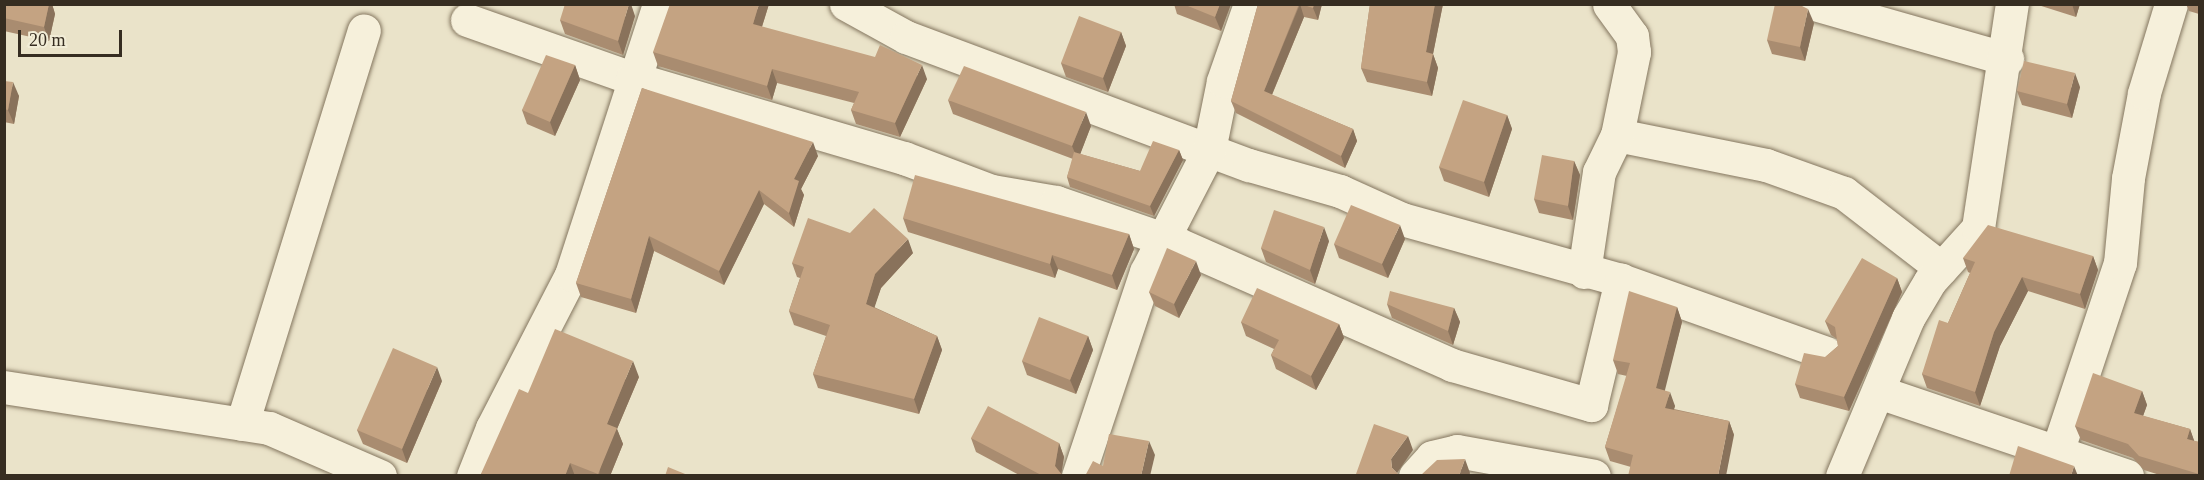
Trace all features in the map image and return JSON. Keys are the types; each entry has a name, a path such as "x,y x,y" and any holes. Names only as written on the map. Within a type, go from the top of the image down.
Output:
{"street":[{"path":"473,476 492,428 571,275 632,78 659,4"},
{"path":"846,4 906,37 1209,150 1340,191 1402,219 1584,272 1621,280 1826,353"},
{"path":"1078,476 1146,272 1166,241 1209,150 1223,81 1250,4"},
{"path":"1584,272 1599,172 1617,135 1634,52 1632,36 1609,4"},
{"path":"1814,4 2007,59"},
{"path":"1842,476 1908,318 1941,268 1978,228 1986,202 1983,173 2007,59 2012,4"},
{"path":"2057,452 2120,263 2128,178 2171,4"},
{"path":"467,20 632,78 904,158 992,191 1056,202 1166,241 1452,365 1591,405 1621,280"},
{"path":"242,424 364,30"},
{"path":"1617,135 1766,165 1844,194 1941,268"},
{"path":"4,387 269,428 380,476"},
{"path":"1879,392 2127,476"},
{"path":"1415,476 1432,457 1457,451 1594,476"}],"building":[{"path":"4,4 49,4 44,27 4,18"},
{"path":"565,4 629,4 618,41 560,20"},
{"path":"670,4 759,4 753,24 875,57 880,45 922,65 895,123 851,110 859,92 772,69 767,86 653,52"},
{"path":"1183,4 1220,4 1215,17"},
{"path":"1258,4 1299,4 1264,91 1353,129 1341,156 1231,101"},
{"path":"1301,4 1314,4 1313,8"},
{"path":"1370,4 1435,4 1426,52 1433,54 1427,82 1361,68"},
{"path":"1775,4 1798,4 1808,9 1800,47 1767,40"},
{"path":"1079,16 1121,32 1103,78 1061,63"},
{"path":"546,55 575,65 550,122 522,110"},
{"path":"2024,61 2075,73 2067,104 2017,91"},
{"path":"964,66 1086,112 1072,146 948,100"},
{"path":"4,81 13,82 8,110 4,109"},
{"path":"642,88 813,142 794,179 799,181 789,213 759,190 719,271 649,236 631,299 576,283"},
{"path":"1463,100 1507,115 1484,182 1439,167"},
{"path":"1153,141 1179,150 1150,206 1067,177 1074,152 1140,171"},
{"path":"1542,155 1574,161 1568,206 1534,199"},
{"path":"915,175 1129,234 1112,275 1052,255 1050,264 903,218"},
{"path":"1351,205 1400,225 1382,264 1334,244"},
{"path":"874,208 908,239 875,274 866,304 937,336 914,399 813,374 830,325 789,311 804,267 792,263 808,218 850,233"},
{"path":"1274,210 1324,227 1310,270 1261,248"},
{"path":"1988,225 2093,256 2080,294 2022,277 1994,332 1975,392 1922,374 1939,320 1948,323 1975,262 1963,258"},
{"path":"1167,248 1196,261 1174,304 1149,292"},
{"path":"1862,258 1897,278 1844,397 1795,384 1804,353 1825,357 1838,346 1835,327 1825,321"},
{"path":"1257,288 1339,324 1311,376 1271,355 1279,340 1241,322"},
{"path":"1390,291 1454,308 1448,331 1387,304"},
{"path":"1629,291 1677,307 1656,388 1670,392 1665,408 1729,421 1718,476 1628,476 1633,455 1605,447 1630,363 1613,360"},
{"path":"1039,317 1088,336 1070,380 1022,361"},
{"path":"555,329 633,361 607,424 617,428 598,474 570,463 565,476 480,476 519,389 528,393"},
{"path":"393,348 437,367 402,449 357,430"},
{"path":"2093,373 2142,391 2134,413 2190,429 2187,439 2199,442 2199,474 2139,456 2128,444 2075,426"},
{"path":"988,406 1059,443 1055,466 1063,476 1043,476 971,438"},
{"path":"1374,424 1408,436 1391,459 1392,468 1400,476 1359,476 1356,474"},
{"path":"1109,434 1149,441 1141,476 1085,476 1093,461 1103,466"},
{"path":"2018,446 2074,466 2071,476 2009,476"},
{"path":"1465,459 1459,476 1420,476 1437,460"},
{"path":"668,467 690,476 665,476"}]}
